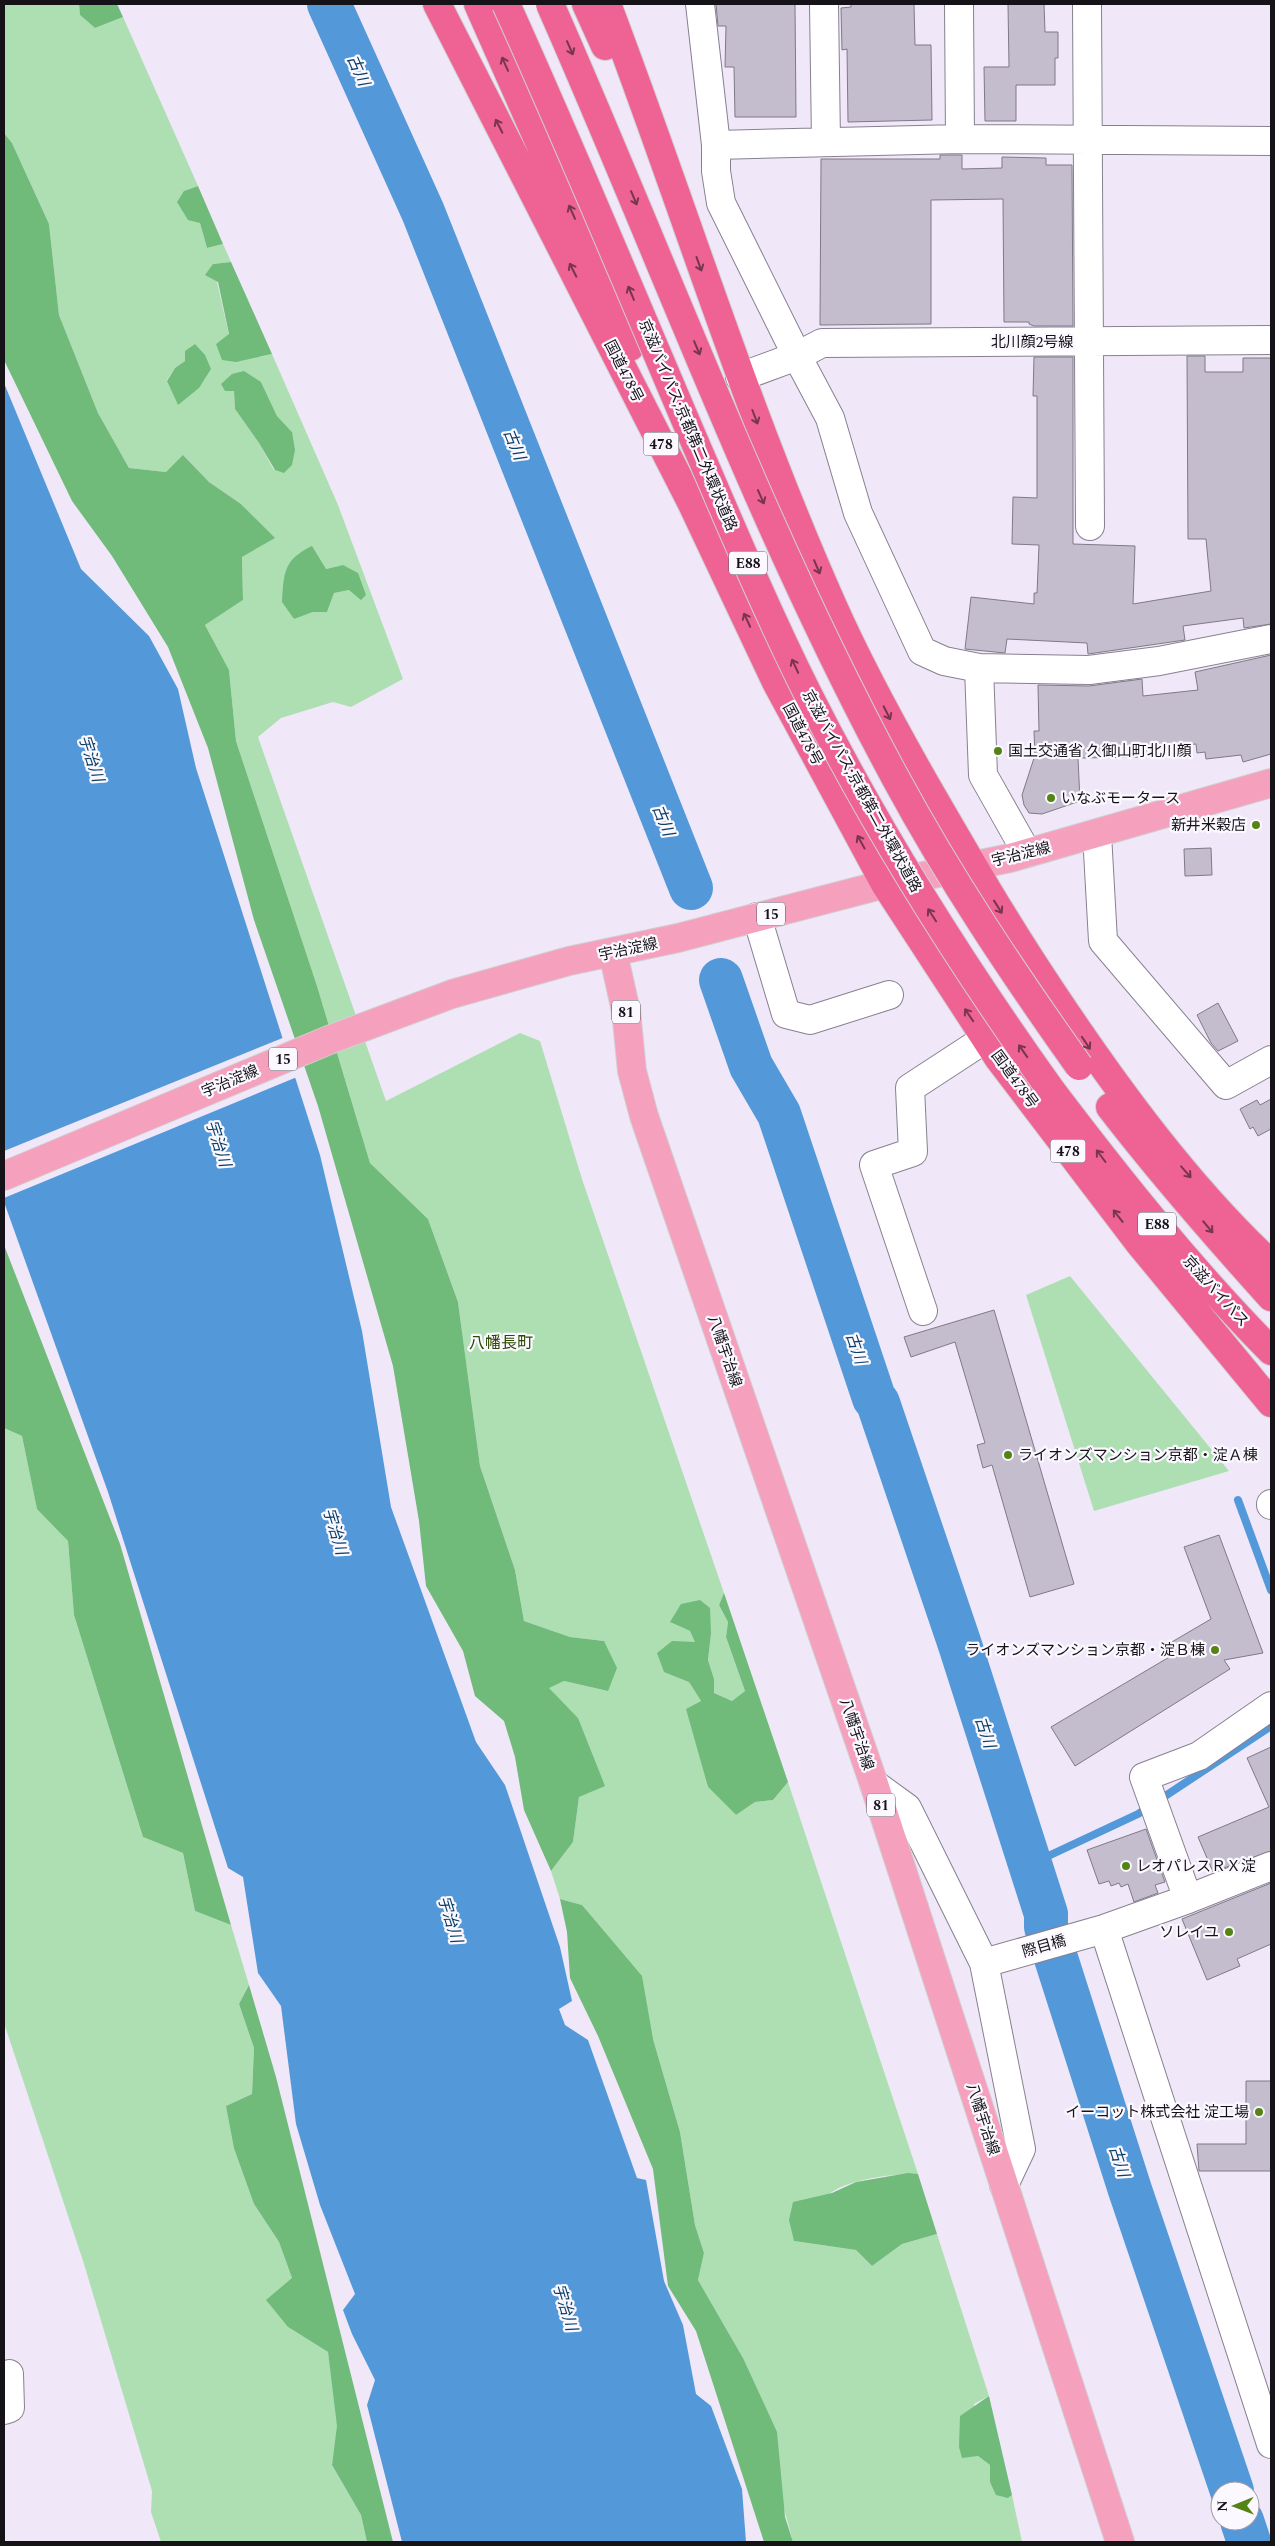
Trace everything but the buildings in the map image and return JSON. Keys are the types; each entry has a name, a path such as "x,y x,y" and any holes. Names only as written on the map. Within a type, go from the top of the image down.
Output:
{"highway":[{"name":"国道478号","path":"437,4 692,504 776,682 885,884 985,1039 1140,1243 1271,1402"},
{"path":"478,4 620,321 692,504"},
{"name":"京滋バイパス;京都第二外環状道路","path":"506,4 554,110 754,579 808,693 863,796 927,907 992,1007 1051,1090"},
{"name":"E88","path":"550,4 738,445 840,670 896,780 955,881 1019,982 1079,1066 1144,1151 1271,1297"},
{"path":"586,4 685,226"},
{"path":"607,4 685,226 782,487 834,608 896,731 972,866 1032,962 1100,1064 1178,1162 1271,1268"},
{"name":"京滋バイパス","path":"1051,1090 1116,1175 1187,1260 1271,1351"},
{"path":"1140,1243 1271,1384"},
{"path":"1249,1243 1271,1264"}],"main road":[{"name":"宇治淀線","path":"4,1176 389,1016 452,994 569,961 613,953 885,884 1027,853 1271,783"},
{"name":"八幡宇治線","path":"613,953 626,1011 632,1071 644,1116 874,1784 1120,2542"}],"street":[{"path":"700,4 716,145 716,171 721,203 830,418 858,513 922,651 944,661 979,668 1089,670 1158,661 1271,639"},
{"path":"824,4 826,142"},
{"path":"959,4 960,140"},
{"path":"1086,4 1090,526"},
{"path":"716,145 960,140 1087,142 1271,141"},
{"name":"北川顔2号線","path":"740,377 797,356 822,343 1271,340"},
{"path":"979,668 983,775 1027,853"},
{"path":"1097,834 1103,941 1226,1085 1271,1060"},
{"path":"757,917 786,1014 810,1020 889,995"},
{"path":"923,1311 874,1165 913,1152 910,1088 985,1039"},
{"path":"1188,1899 1144,1778 1199,1756 1271,1706"},
{"path":"874,1784 907,1808 984,1963 1021,2149 1004,2185"},
{"name":"際目橋","path":"984,1963 1104,1928 1188,1899 1271,1866"},
{"path":"1104,1928 1267,2424 1271,2444"},
{"path":"4,2410 10,2408 9,2374"}],"green space":[{"path":"4,4 79,4 80,15 95,28 123,17 198,186 184,191 200,223 207,248 223,244 231,262 213,264 229,335 216,344 260,357 272,354 338,505 403,679 351,707 333,702 281,718 258,737 386,1101 520,1033 540,1041 582,1179 724,1593 719,1605 728,1622 726,1637 745,1691 732,1701 714,1693 714,1679 708,1660 711,1634 670,1622 690,1631 696,1642 689,1682 701,1701 687,1709 708,1787 736,1815 755,1802 773,1800 788,1782 918,2174 861,2180 840,2187 823,2201 794,2241 856,2250 872,2266 902,2244 937,2234 989,2396 974,2404 978,2456 990,2465 990,2482 1008,2498 1012,2495 1022,2542 793,2542 743,2358 698,2280 704,2253 695,2225 680,2132 653,2039 609,1940 582,1905 560,1899 551,1871 573,1842 579,1797 578,1718 548,1688 564,1681 608,1691 604,1641 570,1637 524,1621 515,1570 480,1466 458,1302 428,1219 370,1163 317,986 236,741 229,670 205,625 243,600 242,557 274,538 241,504 209,482 184,456 166,472 129,468 98,413 59,315 49,224 12,143 4,133","holes":["185,361 178,405 167,380 175,368","261,382 277,416 292,432 274,470 259,443 235,409 234,391","343,565 349,590 334,593 327,612 313,612 293,619 326,569"]},
{"path":"79,4 117,4 123,17 95,28 80,15"},
{"path":"4,133 12,143 49,224 59,315 98,413 129,468 166,472 183,455 209,482 241,504 275,538 242,557 243,600 205,625 229,670 236,741 317,986 370,1163 428,1219 458,1302 480,1466 515,1570 524,1621 570,1637 604,1641 617,1668 608,1691 564,1681 549,1688 578,1718 605,1786 579,1797 573,1842 551,1871 524,1810 515,1757 504,1721 475,1696 463,1651 426,1586 419,1521 393,1366 318,1106 254,920 208,748 168,647 112,556 72,501 4,360"},
{"path":"198,186 223,244 207,248 200,223 188,220 177,202 184,191"},
{"path":"231,262 272,354 236,362 222,360 216,344 229,334 218,282 205,275 213,264"},
{"path":"195,344 205,355 211,369 199,388 178,405 167,381 175,368 185,361 185,351"},
{"path":"244,371 261,382 277,416 292,432 295,450 292,465 284,473 275,470 235,409 234,391 225,391 221,384 232,374"},
{"path":"312,546 326,569 343,565 358,573 366,595 361,600 349,590 334,593 327,612 313,612 294,619 282,602 283,583 290,562 302,551"},
{"path":"4,1245 120,1544 231,1925 195,1911 183,1853 143,1837 74,1615 68,1541 37,1509 22,1436 4,1428"},
{"path":"1070,1276 1229,1471 1094,1511 1026,1295"},
{"path":"4,1428 22,1436 37,1508 68,1541 74,1615 143,1837 183,1853 195,1911 231,1925 249,1985 239,2004 254,2048 252,2094 226,2106 254,2204 279,2242 292,2278 288,2327 328,2352 338,2426 332,2465 361,2515 367,2542 161,2542 151,2512 152,2491 84,2264 4,2023"},
{"path":"724,1593 788,1782 773,1800 755,1802 736,1815 708,1787 686,1709 701,1701 689,1682 664,1672 657,1653 672,1641 695,1642 690,1631 670,1622 681,1604 700,1600 710,1608 711,1634 708,1660 714,1679 714,1693 732,1701 745,1691 726,1637 728,1622 719,1605"},
{"path":"560,1899 582,1905 642,1976 653,2039 680,2132 695,2225 704,2253 698,2280 743,2358 777,2432 785,2517 793,2542 764,2542 696,2331 668,2286 653,2169 598,2036 570,1978 567,1932"},
{"path":"249,1985 276,2077 393,2542 367,2542 361,2515 332,2465 337,2426 328,2352 288,2327 266,2300 292,2278 279,2242 254,2204 234,2148 226,2106 252,2094 254,2048 239,2004"},
{"path":"908,2173 918,2174 937,2234 902,2244 872,2266 856,2250 794,2241 789,2220 793,2202 832,2193 856,2182"},
{"path":"989,2396 1012,2495 1008,2498 996,2495 990,2482 990,2465 978,2456 962,2458 959,2447 960,2416"}],"water":[{"name":"宇治川","path":"4,383 81,569 149,636 178,689 196,768 320,1155 362,1331 391,1507 476,1742 505,1785 560,1947 572,2001 559,2009 565,2025 588,2040 637,2178 646,2180 664,2281 683,2325 696,2394 711,2406 742,2489 746,2542 402,2542 367,2405 375,2380 352,2334 343,2310 355,2294 320,2205 296,2124 281,2006 258,1973 243,1877 228,1868 108,1492 4,1202"}],"pier":[{"path":"285,1037 297,1077 4,1198 4,1151"}],"waterway":[{"name":"古川","path":"329,4 423,212 691,888"},
{"name":"古川","path":"721,980 751,1066 779,1114 874,1398 878,1403 960,1645 1046,1914 1046,1927 1130,2190 1229,2481"},
{"path":"1238,1500 1271,1590"},
{"path":"1029,1865 1138,1814 1271,1726"},
{"name":"古川","path":"1245,2531 1249,2542"}],"place":[{"name":"国土交通省 久御山町北川顔","path":"998,751"},
{"name":"いなぶモータース","path":"1051,798"},
{"name":"新井米穀店","path":"1256,825"},
{"name":"ライオンズマンション京都・淀Ａ棟","path":"1008,1455"},
{"name":"ライオンズマンション京都・淀Ｂ棟","path":"1215,1650"},
{"name":"レオパレスＲＸ淀","path":"1126,1866"},
{"name":"ソレイユ","path":"1229,1932"},
{"name":"イーコット株式会社 淀工場","path":"1259,2112"}],"district":[{"name":"八幡長町","path":"501,1342"}]}
